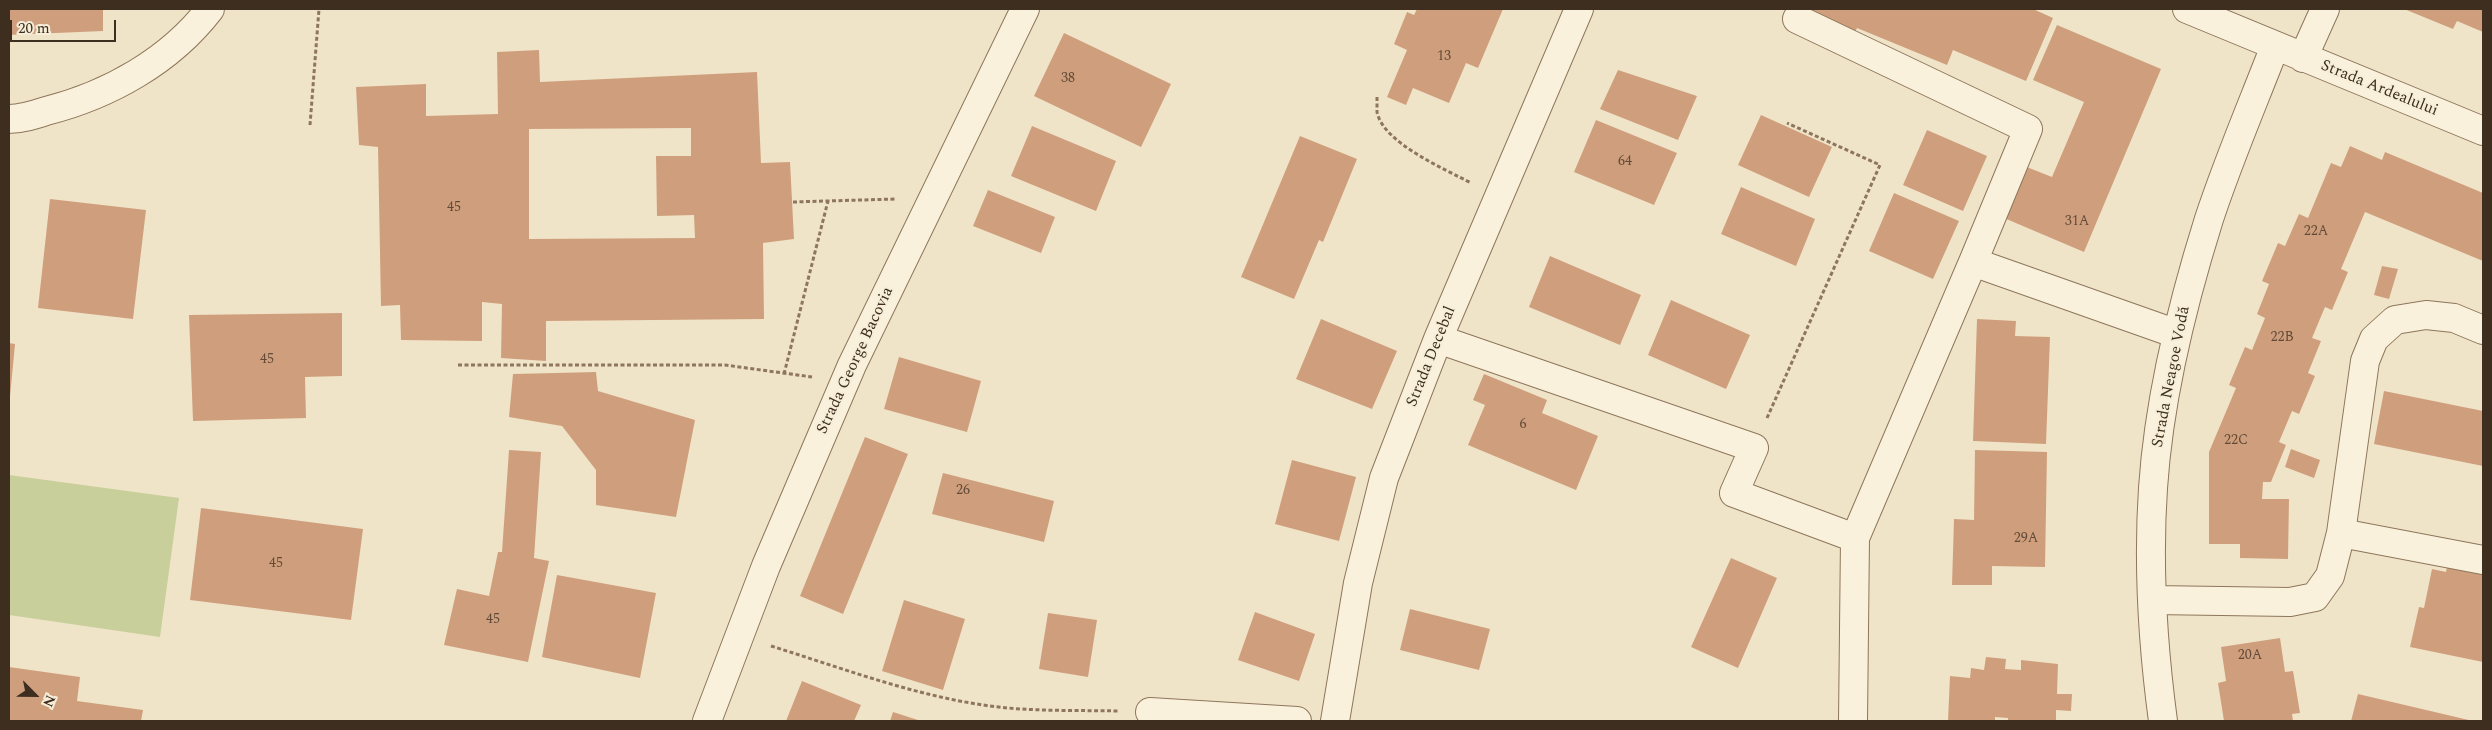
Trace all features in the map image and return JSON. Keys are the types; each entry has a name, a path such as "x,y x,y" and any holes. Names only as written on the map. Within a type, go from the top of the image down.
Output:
{"street":[{"path":"9,119 66,106 121,84 164,56 210,9"},
{"name":"Strada George Bacovia","path":"707,721 766,566 852,365 1025,9"},
{"name":"Strada Decebal","path":"1335,721 1358,584 1384,478 1438,339 1579,9"},
{"path":"2187,9 2275,46"},
{"path":"2303,58 2325,9"},
{"path":"1796,19 2028,128 1855,538 1853,721"},
{"name":"Strada Ardealului","path":"2275,46 2483,131"},
{"name":"Strada Neagoe Vodă","path":"2163,721 2155,661 2153,600 2153,488 2159,431 2177,334 2209,218 2275,46"},
{"path":"1973,262 2177,334"},
{"path":"2153,600 2290,602 2315,597 2330,576 2341,533 2365,361 2374,339 2395,320 2426,315 2454,318 2483,330"},
{"path":"1438,339 1754,448 1734,493 1855,538"},
{"path":"2341,533 2483,560"},
{"path":"1150,712 1297,721"}],"path":[{"path":"310,126 319,9"},
{"path":"1377,97 1378,114 1390,135 1426,159 1498,197"},
{"path":"1754,448 1880,165 1787,123"},
{"path":"793,202 895,199"},
{"path":"784,374 828,200"},
{"path":"458,365 725,366 809,378"},
{"path":"739,636 926,694 978,704 1021,709 1150,712"}],"green space":[{"path":"9,475 179,498 160,637 9,615"}],"building":[{"path":"9,9 103,9 103,31 9,35"},
{"path":"1417,9 1503,9 1478,68 1466,63 1449,103 1413,88 1406,105 1387,97 1407,50 1394,44 1407,12 1414,15"},
{"path":"1805,9 2033,9 2053,18 2026,81 1953,50 1947,65 1857,28 1852,39"},
{"path":"2404,9 2483,9 2483,32 2457,21 2453,29"},
{"path":"2057,25 2161,69 2084,252 1997,215 2019,164 2052,177 2084,102 2033,80"},
{"path":"1064,33 1171,84 1141,147 1034,96"},
{"path":"539,50 540,82 757,72 761,163 790,162 794,239 763,243 764,319 546,321 546,361 501,358 502,304 482,302 482,341 401,340 400,305 381,306 378,147 359,145 356,87 426,84 426,116 498,114 497,52","holes":["691,128 691,156 656,156 657,216 694,215 695,238 529,239 529,129"]},
{"path":"1618,70 1697,96 1678,140 1600,109"},
{"path":"1761,115 1832,147 1809,197 1738,165"},
{"path":"1596,120 1677,153 1654,205 1574,172"},
{"path":"1032,126 1116,161 1096,211 1011,176"},
{"path":"1927,130 1987,156 1963,211 1903,185"},
{"path":"1300,136 1357,159 1323,242 1319,240 1294,299 1241,277"},
{"path":"2350,146 2382,160 2385,152 2483,193 2483,261 2365,212 2341,269 2348,272 2332,310 2325,307 2312,338 2321,341 2308,373 2315,376 2299,414 2292,411 2279,442 2286,445 2271,482 2263,482 2262,499 2289,499 2288,559 2240,558 2240,544 2209,544 2209,452 2236,388 2229,385 2245,347 2252,350 2265,318 2257,314 2269,284 2262,281 2278,243 2285,246 2299,214 2308,218 2331,163 2341,167"},
{"path":"1741,187 1815,219 1796,266 1721,234"},
{"path":"988,190 1055,217 1041,253 973,226"},
{"path":"1894,193 1959,221 1933,279 1869,251"},
{"path":"50,199 146,210 133,319 38,308"},
{"path":"1550,256 1641,295 1620,345 1529,307"},
{"path":"2382,266 2398,269 2389,299 2374,295"},
{"path":"1671,300 1750,335 1726,389 1648,355"},
{"path":"342,313 342,376 305,377 306,418 193,421 189,315"},
{"path":"1321,319 1397,351 1372,409 1296,379"},
{"path":"1977,319 2016,321 2015,336 2050,337 2046,444 1973,441"},
{"path":"9,343 15,344 10,397 9,397"},
{"path":"899,357 981,381 967,432 884,409"},
{"path":"596,372 598,391 695,420 676,517 596,505 596,470 562,426 509,417 513,374"},
{"path":"1484,374 1547,400 1542,413 1598,436 1576,490 1468,445 1485,405 1473,400"},
{"path":"2384,391 2483,411 2483,466 2374,444"},
{"path":"865,437 908,454 843,614 800,596"},
{"path":"2291,449 2320,460 2314,478 2285,467"},
{"path":"509,450 541,452 534,558 549,561 528,662 444,645 457,589 489,596 498,552 502,552"},
{"path":"1975,450 2047,452 2045,567 1992,566 1992,585 1952,585 1954,519 1974,520"},
{"path":"1292,460 1356,477 1339,541 1275,524"},
{"path":"943,473 1054,501 1044,542 932,514"},
{"path":"201,508 363,529 351,620 190,600"},
{"path":"1731,558 1777,578 1738,668 1691,647"},
{"path":"2447,566 2483,573 2483,662 2410,647 2419,607 2424,608 2432,569 2446,572"},
{"path":"557,575 656,593 640,678 542,657"},
{"path":"904,600 965,619 943,690 882,671"},
{"path":"1410,609 1490,629 1479,670 1400,650"},
{"path":"1255,612 1315,634 1299,681 1238,660"},
{"path":"1048,613 1097,620 1088,677 1039,669"},
{"path":"2280,638 2285,672 2293,671 2300,713 2292,714 2293,721 2224,721 2218,683 2226,681 2221,647"},
{"path":"1986,657 2006,659 2005,669 2021,670 2021,660 2058,664 2057,694 2072,694 2071,711 2056,710 2056,721 2008,721 2008,718 1995,717 1995,721 1948,721 1950,676 1970,678 1971,668 1984,670"},
{"path":"9,667 80,677 77,701 143,710 141,721 9,721"},
{"path":"802,681 861,705 854,721 786,721"},
{"path":"2358,694 2473,721 2351,721"},
{"path":"893,712 921,721 890,721"}]}
